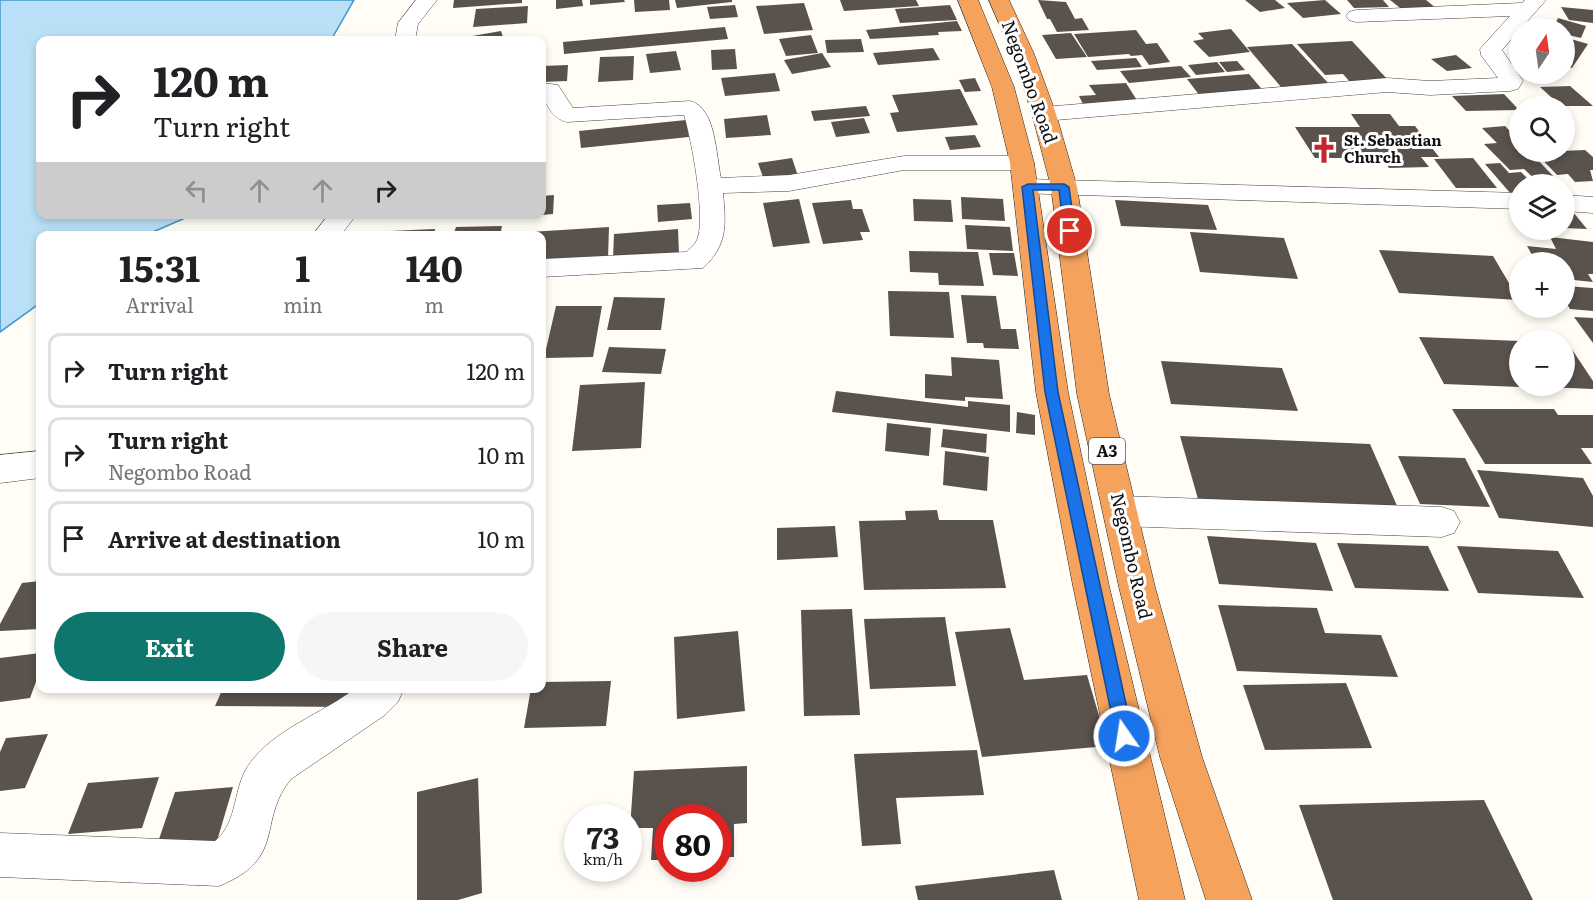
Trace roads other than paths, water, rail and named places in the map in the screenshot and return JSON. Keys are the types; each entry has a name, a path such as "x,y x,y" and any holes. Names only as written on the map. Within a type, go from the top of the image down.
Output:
{"highway":[{"name":"Negombo Road","path":"968,0 1003,87 1025,175 1052,392 1091,586 1162,900"},
{"name":"Negombo Road","path":"999,0 1044,114 1064,187 1093,394 1137,587 1181,757 1229,900"}],"street":[{"path":"406,36 408,23 427,0"},
{"path":"1044,114 1320,90 1387,86 1477,87 1510,84 1512,81 1492,55 1492,44 1533,4"},
{"path":"1356,16 1533,4"},
{"path":"546,90 550,90 556,96 561,110 567,115 690,108 696,116 710,187 713,238 705,252 693,261 546,268"},
{"path":"710,187 789,183 904,163 1025,175 1064,187 1509,201"},
{"path":"329,231 340,219"},
{"path":"0,469 36,465"},
{"path":"1120,511 1442,522"},
{"path":"0,855 219,864 234,858 244,845 263,780 290,753 368,704 379,693"}],"water":[{"path":"0,0 354,0 333,36 36,36 36,219 183,219 155,231 36,231 36,306 0,332"}],"place":[{"name":"St. Sebastian Church","path":"1324,150"}]}
